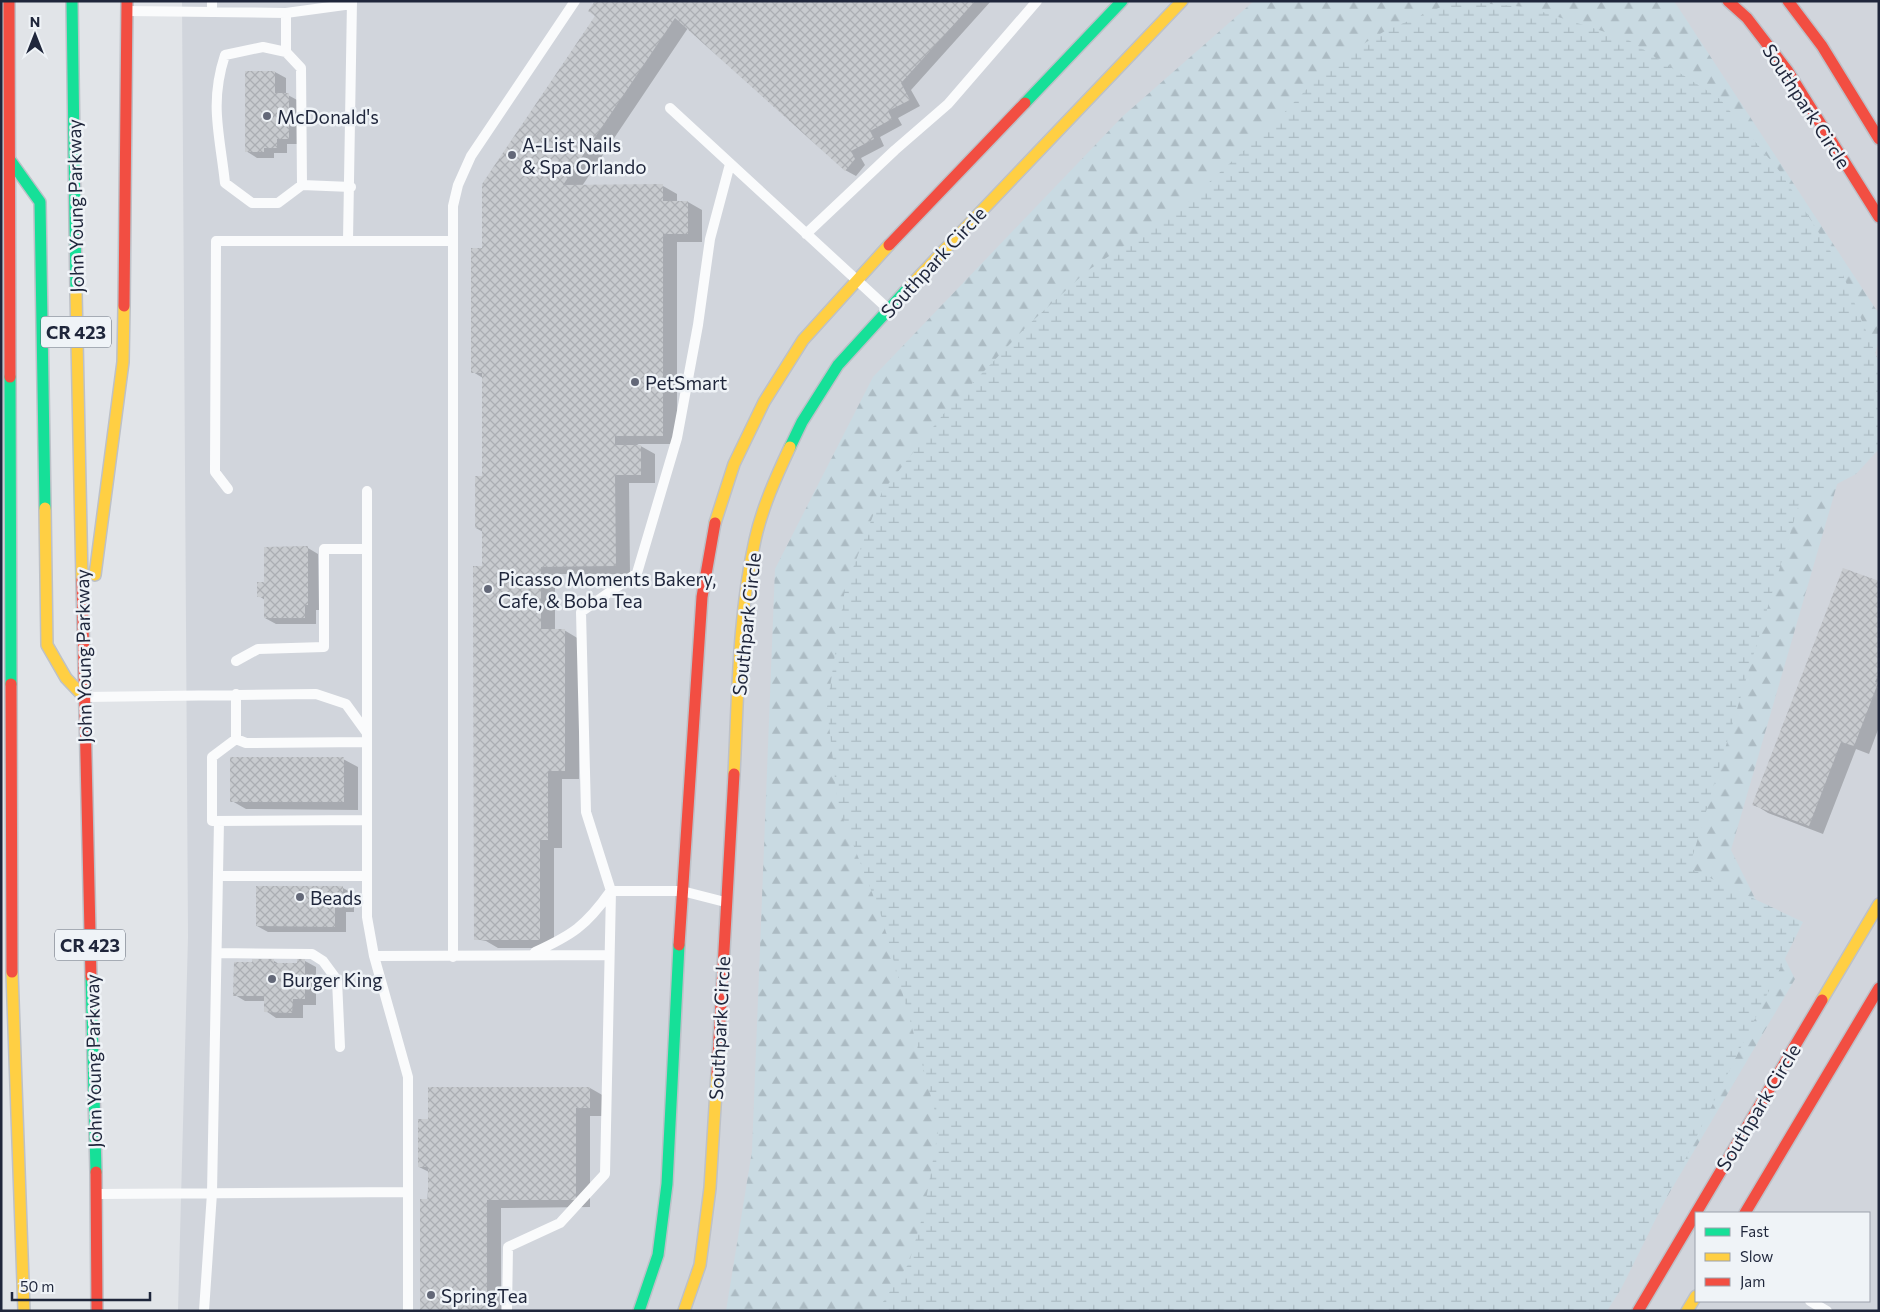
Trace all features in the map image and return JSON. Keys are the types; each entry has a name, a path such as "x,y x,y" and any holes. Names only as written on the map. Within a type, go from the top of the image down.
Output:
{"main road":[{"path":"9,1 12,979 24,1311"},
{"name":"John Young Parkway","path":"72,1 97,1311"},
{"path":"639,1311 658,1255 667,1184 682,891 702,597 714,528 734,464 764,402 803,340 856,280 1122,1"},
{"name":"Southpark Circle","path":"684,1311 700,1265 710,1188 744,602 755,538 774,480 802,422 838,365 888,309 1182,1"},
{"name":"Southpark Circle","path":"1728,1 1747,18 1787,70 1879,217"},
{"path":"1788,1 1822,46 1879,139"},
{"path":"84,663 123,362 127,6"},
{"path":"10,160 40,202 47,645 66,678 84,696"},
{"path":"1,879 12,979"},
{"name":"Southpark Circle","path":"1702,1212 1879,904"},
{"path":"1746,1212 1879,988"},
{"name":"Southpark Circle","path":"1638,1311 1691,1232"},
{"path":"1687,1311 1695,1298"}],"lane":[{"path":"453,957 453,206 458,185 471,156 575,1"},
{"path":"806,234 895,150 948,104 1037,1"},
{"path":"127,6 212,6 286,13 352,2 348,240"},
{"path":"286,13 286,52"},
{"path":"302,186 301,68 286,52 263,47 225,55 217,80 216,132 225,183 252,202 278,203 302,186 350,187"},
{"path":"670,108 888,309"},
{"path":"507,1311 508,1247 560,1223 605,1174 611,891 586,812 581,612 637,573 677,438 698,325 710,239 730,164"},
{"path":"228,489 215,472 216,241 453,241"},
{"path":"367,490 367,917 374,956 408,1077 408,1311"},
{"path":"236,661 258,649 324,647 324,549 367,549"},
{"path":"236,694 236,739"},
{"path":"84,696 316,694 346,704 367,737"},
{"path":"236,739 246,743 367,737"},
{"path":"236,739 212,757 212,821 367,820"},
{"path":"204,1311 212,1193 220,821"},
{"path":"218,876 367,876"},
{"path":"611,891 682,891 726,902"},
{"path":"532,954 574,933 598,909 611,891"},
{"path":"217,953 312,954 323,961 337,980 340,1047"},
{"path":"374,956 609,955"},
{"path":"96,1194 408,1192"},
{"path":"1812,1302 1828,1311"}],"shaded area":[{"path":"182,1 1879,1 1879,1311 178,1311 188,937"}],"green space":[{"path":"1254,1 1674,1 1879,314 1879,340 1731,850 1795,979 1600,1311 726,1311 752,1151 775,569 873,377 1123,116"},
{"path":"1455,1 1527,7 1627,39 1720,99 1781,173 1838,263 1879,362 1879,449 1856,474 1799,504 1689,868 1803,922 1621,1289 1607,1311 877,1311 909,1263 924,1211 939,1126 882,918 838,806 827,707 845,589 882,492 945,412 1027,326 1087,271 1183,206 1275,122 1333,62 1385,31"}],"building":[{"path":"595,1 975,1 901,83 910,100 888,111 892,119 870,131 874,139 851,151 855,159 845,171 675,18 563,185 663,184 663,201 688,201 688,234 663,234 663,436 615,436 615,445 641,445 641,475 615,475 616,566 541,567 541,629 565,629 565,771 548,771 548,840 540,840 540,940 474,940 473,566 482,566 482,528 475,528 475,476 482,476 482,373 471,373 471,248 482,248 482,184 595,16 588,11"},
{"name":"McDonald's","path":"245,71 275,71 275,93 289,93 289,139 277,139 277,148 264,148 264,152 245,152"},
{"path":"308,546 308,605 305,605 305,618 264,618 264,597 257,597 257,582 264,582 264,547"},
{"path":"1843,568 1879,581 1879,673 1875,682 1878,683 1854,746 1841,742 1809,826 1752,805"},
{"path":"230,757 344,757 344,802 230,802"},
{"name":"Beads","path":"256,886 343,886 343,907 335,907 335,927 256,926"},
{"path":"252,959 274,959 274,963 297,963 297,959 305,959 305,999 293,999 292,1013 264,1012 264,996 233,996 234,962 252,962"},
{"path":"428,1087 590,1087 590,1108 576,1108 576,1200 487,1200 487,1311 420,1311 420,1199 428,1199 428,1167 418,1167 418,1119 428,1119"}],"traffic: fast":[{"path":"72,1 76,292"},
{"path":"1025,103 1122,1"},
{"path":"10,160 40,202 45,508"},
{"path":"790,447 802,422 838,365 909,287"},
{"path":"10,377 11,684"},
{"path":"639,1311 658,1255 667,1184 679,945"},
{"path":"91,977 96,1172"}],"traffic: slow":[{"path":"909,287 1182,1"},
{"path":"715,523 734,464 764,402 803,340 889,245"},
{"path":"76,292 82,580"},
{"path":"95,575 123,362 124,306"},
{"path":"734,774 742,627 749,569 765,504 790,447"},
{"path":"45,508 47,645 66,678 84,697"},
{"path":"1822,1000 1879,904"},
{"path":"12,972 24,1311"},
{"path":"684,1311 700,1265 710,1188 717,1074"},
{"path":"1687,1311 1695,1298"}],"traffic: jam":[{"path":"9,1 10,377"},
{"path":"124,306 127,1"},
{"path":"1728,1 1747,18 1787,70 1879,217"},
{"path":"1788,1 1822,46 1879,139"},
{"path":"889,245 1025,103"},
{"path":"679,945 702,597 715,523"},
{"path":"82,580 91,977"},
{"path":"11,684 12,972"},
{"path":"717,1074 734,774"},
{"path":"1746,1212 1879,988"},
{"path":"1697,1212 1822,1000"},
{"path":"96,1172 97,1311"},
{"path":"1638,1311 1695,1215"}],"place":[{"name":"McDonald's","path":"267,116"},
{"name":"A-List Nails & Spa Orlando","path":"512,155"},
{"name":"PetSmart","path":"635,382"},
{"name":"Picasso Moments Bakery, Cafe, & Boba Tea","path":"488,589"},
{"name":"Beads","path":"300,897"},
{"name":"Burger King","path":"272,979"},
{"name":"SpringTea","path":"431,1295"}]}
